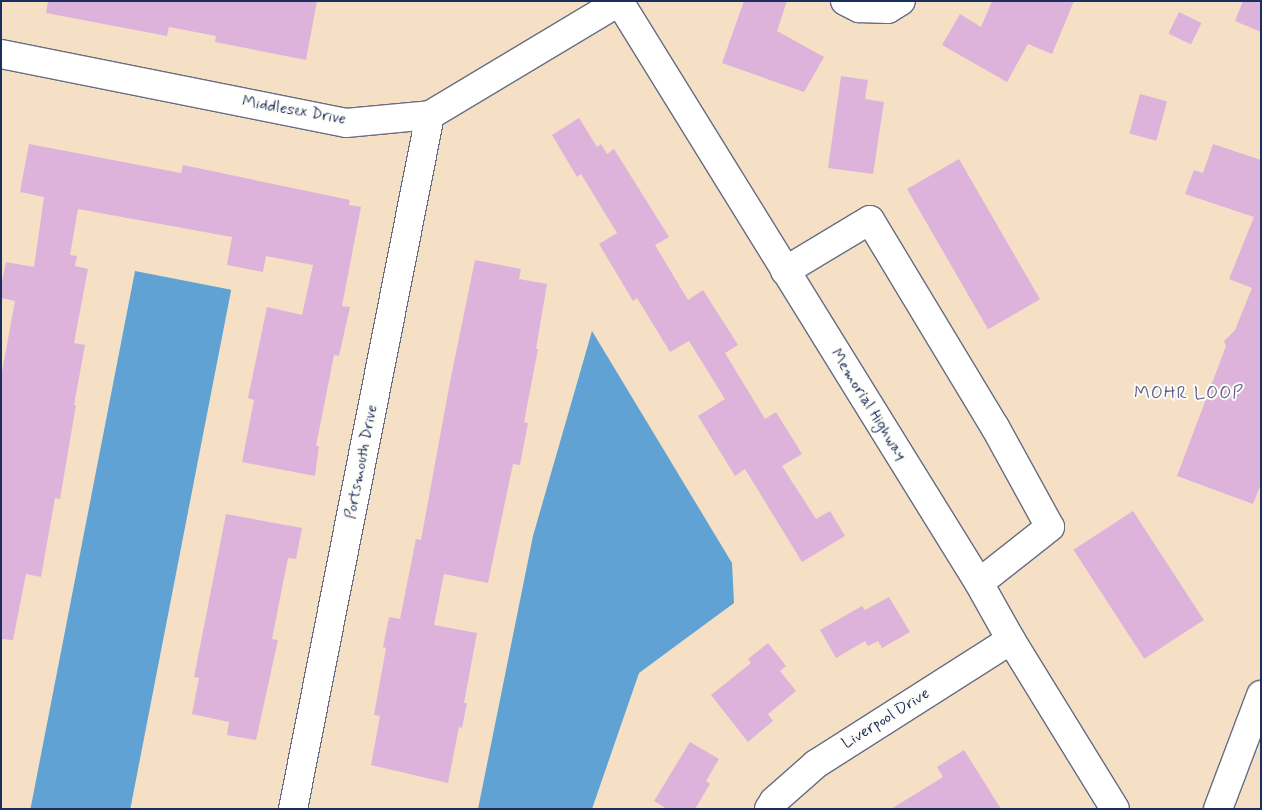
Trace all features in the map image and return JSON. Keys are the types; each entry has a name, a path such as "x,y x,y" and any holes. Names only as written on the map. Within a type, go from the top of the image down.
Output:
{"street":[{"path":"845,1 859,8 888,9 900,1"},
{"name":"Middlesex Drive","path":"1,54 346,123 430,115 619,2"},
{"name":"Memorial Highway","path":"619,2 979,583 1011,640 1116,809"},
{"name":"Portsmouth Drive","path":"294,809 430,115"},
{"path":"785,271 870,220 995,427 1050,527 979,583"},
{"name":"Liverpool Drive","path":"769,809 774,801 816,764 1011,640"},
{"path":"1218,809 1261,695"}],"water":[{"path":"135,271 231,290 130,809 30,809"},
{"path":"592,331 732,563 734,603 639,673 592,809 478,809 533,536"}],"building":[{"path":"48,1 317,1 306,60 215,42 216,36 169,27 167,36 46,13"},
{"path":"744,1 787,1 777,31 824,57 804,92 722,63"},
{"path":"992,1 1074,1 1052,54 1028,44 1007,82 942,45 960,14 981,27"},
{"path":"1243,1 1261,1 1261,32 1235,21"},
{"path":"1179,12 1201,23 1191,45 1168,34"},
{"path":"841,76 868,80 865,99 884,102 873,174 828,168"},
{"path":"1140,94 1167,101 1156,141 1129,134"},
{"path":"579,118 597,147 601,144 607,154 614,149 669,237 655,245 688,300 703,290 738,345 725,353 765,419 776,412 802,454 782,466 816,519 830,511 845,536 802,562 745,469 735,476 698,416 725,399 689,341 670,352 637,298 633,301 599,244 617,233 581,174 577,177 552,135"},
{"path":"29,144 181,173 183,165 350,200 349,205 361,207 342,306 350,307 339,356 334,355 316,446 319,446 315,476 242,462 254,400 248,398 267,307 302,315 313,265 266,256 263,272 227,265 232,237 78,209 70,255 77,256 75,266 88,269 74,343 85,345 74,405 76,405 60,499 55,498 41,577 26,574 13,640 1,639 1,377 15,301 1,298 1,286 6,262 34,267 44,197 20,192"},
{"path":"1213,144 1261,160 1261,484 1253,504 1177,476 1226,346 1224,341 1235,330 1252,288 1229,279 1254,217 1185,194 1194,170 1203,173"},
{"path":"959,159 1040,299 988,329 907,189"},
{"path":"475,260 521,269 519,279 547,284 536,349 538,349 524,422 528,423 520,465 513,464 488,583 444,574 434,625 477,633 464,703 467,703 462,728 459,727 448,783 371,765 380,716 374,715 386,648 383,647 389,617 400,619 416,539 421,540"},
{"path":"1133,511 1204,620 1144,659 1073,550"},
{"path":"226,514 302,528 296,559 288,558 272,639 278,640 256,740 227,735 229,722 192,714 199,678 194,677"},
{"path":"889,597 910,632 882,648 878,641 868,646 865,641 836,658 820,630 862,606 865,610"},
{"path":"768,643 786,666 780,671 796,691 768,714 773,721 748,742 711,695 751,663 748,659"},
{"path":"690,742 719,759 706,781 710,784 695,809 667,809 654,801"},
{"path":"964,750 1001,809 891,809 943,777 937,767"}],"district":[{"name":"MOHR LOOP","path":"1189,393"}]}
